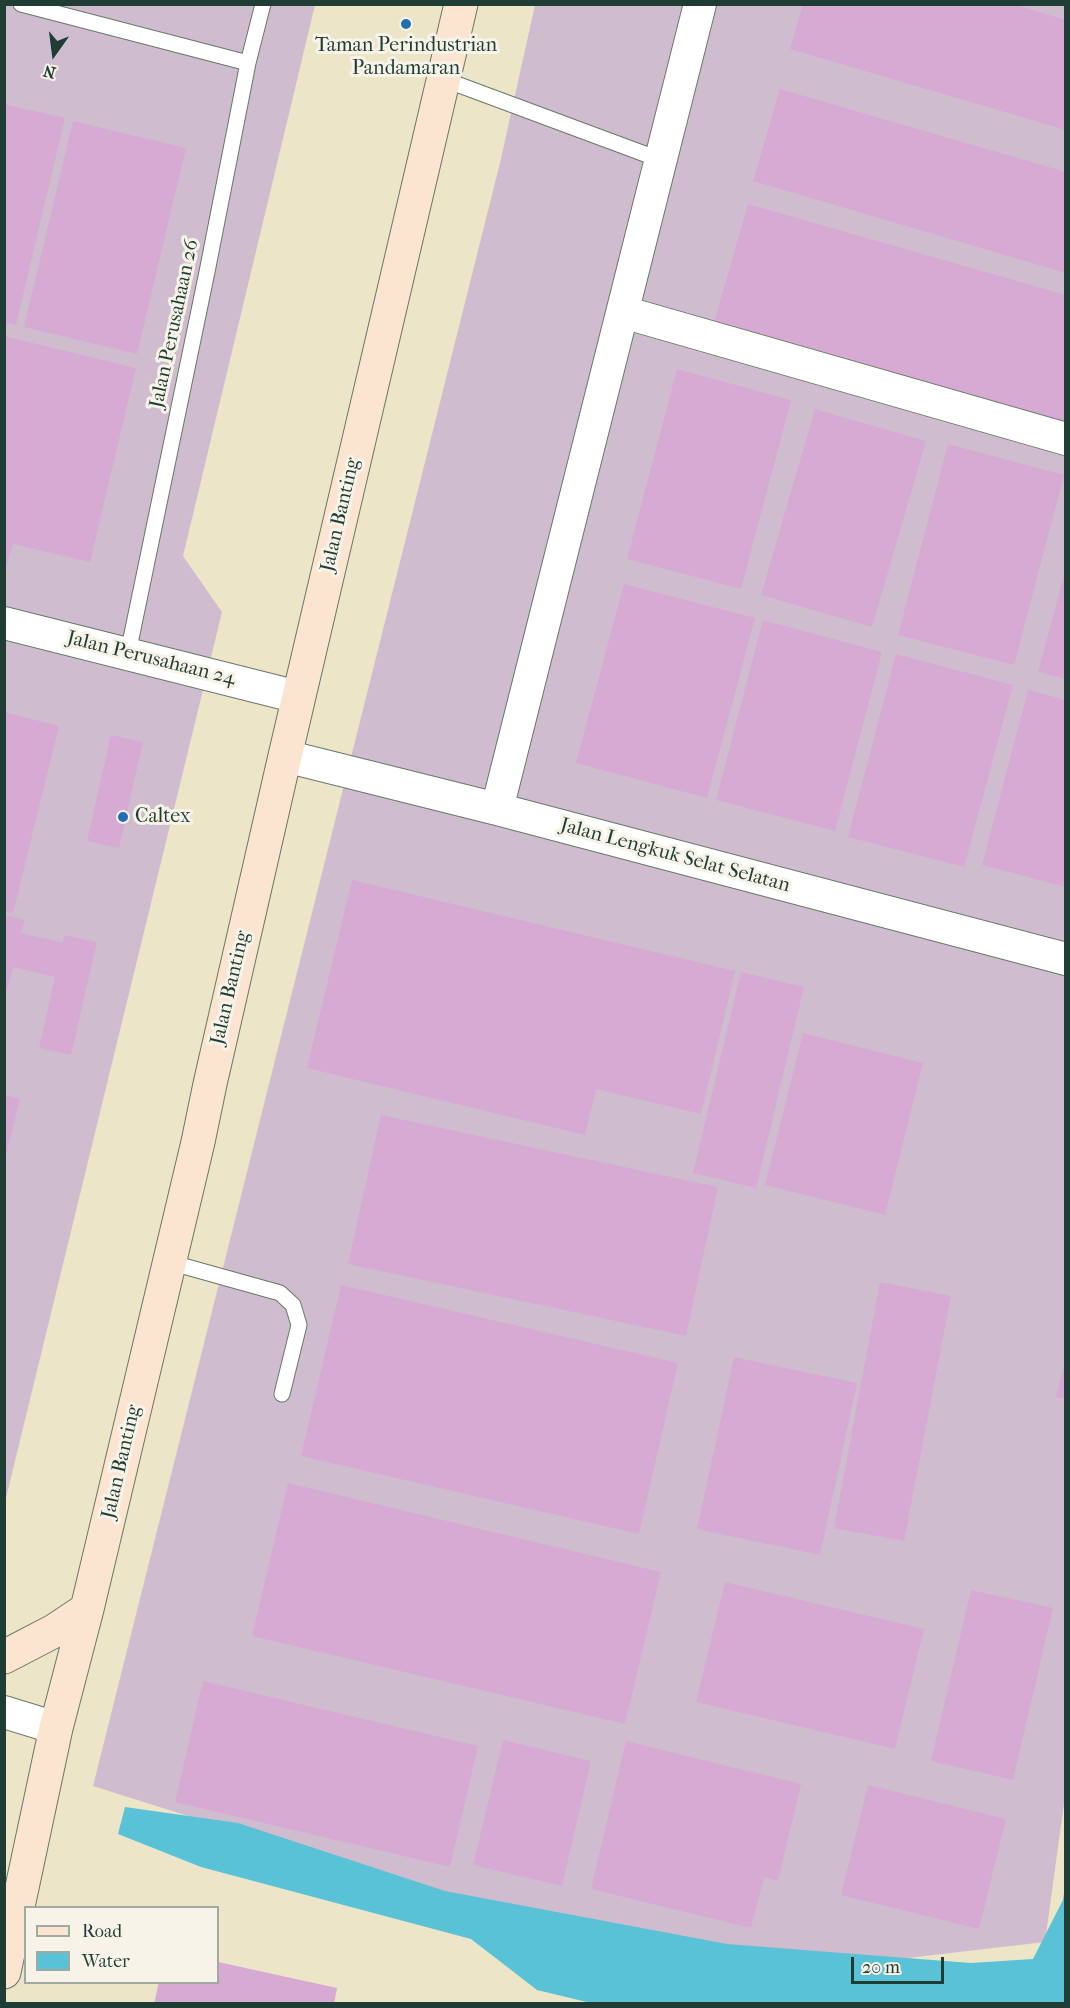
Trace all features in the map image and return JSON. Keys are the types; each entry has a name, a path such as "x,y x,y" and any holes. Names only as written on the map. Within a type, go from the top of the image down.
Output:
{"main road":[{"name":"Jalan Banting","path":"4,1972 56,1728 87,1608 198,1142 298,696 461,4"},
{"path":"4,1657 54,1631 87,1608"}],"street":[{"path":"497,809 700,4"},
{"path":"623,312 1065,439"},
{"name":"Jalan Perusahaan 24","path":"4,622 298,696"},
{"name":"Jalan Lengkuk Selat Selatan","path":"285,756 497,809 1065,959"},
{"path":"4,1712 56,1728"}],"lane":[{"path":"21,4 248,63"},
{"name":"Jalan Perusahaan 26","path":"128,653 248,63 263,4"},
{"path":"443,79 661,160"},
{"path":"169,1262 280,1293 294,1305 299,1325 282,1394"}],"shaded area":[{"path":"5,5 315,5 183,556 222,612 5,1502"},
{"path":"535,5 1065,5 1066,1789 1045,1942 813,1969 397,1882 93,1786 500,163"}],"water":[{"path":"125,1807 238,1823 445,1891 727,1944 971,1963 1033,1959 1063,1900 1065,1887 1065,2003 591,2003 537,1990 471,1939 201,1867 118,1834"}],"building":[{"path":"803,4 1012,4 1066,20 1066,130 790,49"},
{"path":"780,89 1066,172 1066,273 753,181"},
{"path":"4,104 65,118 16,325 4,323"},
{"path":"73,121 186,148 137,354 24,327"},
{"path":"748,204 1066,295 1066,423 714,322"},
{"path":"4,336 136,368 90,562 13,544 4,574"},
{"path":"677,369 791,400 741,589 627,559"},
{"path":"815,409 926,441 872,627 761,595"},
{"path":"948,444 1064,475 1014,665 898,635"},
{"path":"1066,571 1066,679 1038,672"},
{"path":"624,584 755,618 707,798 576,763"},
{"path":"763,620 882,652 835,831 716,800"},
{"path":"896,654 1013,685 964,867 848,837"},
{"path":"1028,690 1066,700 1066,887 982,865"},
{"path":"4,712 59,726 13,913 4,911"},
{"path":"111,735 143,742 119,848 87,841"},
{"path":"352,880 735,971 701,1114 596,1089 585,1135 307,1068"},
{"path":"4,915 25,920 21,933 63,943 64,935 97,942 71,1055 39,1048 55,977 13,967 4,1001"},
{"path":"741,972 804,987 756,1188 693,1173"},
{"path":"803,1033 923,1063 885,1215 765,1185"},
{"path":"4,1095 20,1099 5,1160 4,1159"},
{"path":"381,1115 718,1187 686,1336 348,1264"},
{"path":"880,1282 951,1296 904,1541 834,1528"},
{"path":"341,1285 678,1363 639,1534 301,1456"},
{"path":"734,1357 857,1383 820,1555 697,1529"},
{"path":"1066,1360 1066,1399 1056,1397"},
{"path":"288,1483 661,1572 625,1724 252,1636"},
{"path":"725,1582 924,1629 895,1749 696,1702"},
{"path":"971,1590 1053,1608 1013,1780 931,1761"},
{"path":"203,1681 478,1746 450,1867 175,1802"},
{"path":"503,1740 591,1761 562,1886 473,1865"},
{"path":"626,1741 801,1784 778,1881 764,1877 751,1928 591,1889"},
{"path":"868,1785 1006,1819 979,1929 841,1895"},
{"path":"219,1962 337,1988 334,2004 154,2004 159,1984 219,1984"}],"place":[{"name":"Taman Perindustrian Pandamaran","path":"406,24"},
{"name":"Caltex","path":"123,817"}]}
